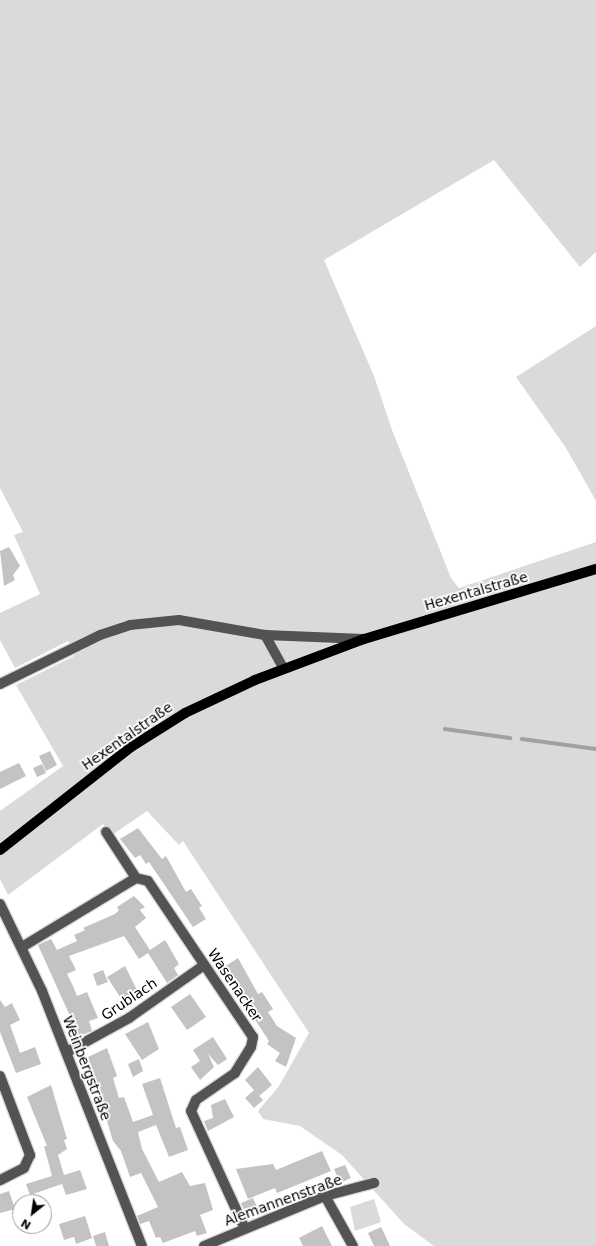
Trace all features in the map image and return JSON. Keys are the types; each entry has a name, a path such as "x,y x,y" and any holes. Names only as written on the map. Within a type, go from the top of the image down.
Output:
{"main road":[{"name":"Hexentalstraße","path":"0,850 131,747 185,713 283,668 364,639 596,569"}],"street":[{"name":"Hexentalstraße","path":"0,684 100,635 130,625 179,620 265,635 364,639"},
{"path":"265,635 283,668"},
{"path":"22,947 136,878 106,832"},
{"name":"Wasenacker","path":"136,878 148,881 253,1037 251,1047 235,1073 196,1100 191,1111 244,1227"},
{"name":"Weinbergstraße","path":"0,904 4,921 22,947 67,1052 142,1246"},
{"name":"Grublach","path":"67,1052 129,1018 204,965"},
{"path":"0,1076 30,1155 24,1168 0,1180"},
{"name":"Alemannenstraße","path":"204,1246 244,1227 325,1196 374,1183"},
{"path":"325,1196 353,1246"}],"shaded area":[{"path":"0,0 596,0 596,252 580,267 494,160 324,260 374,376 392,430 451,578 459,588 596,542 596,1246 434,1246 404,1224 342,1155 300,1126 263,1119 258,1111 279,1086 309,1033 183,841 179,845 147,811 112,835 103,824 8,895 0,879 0,811 63,766 16,685 74,656 68,641 15,668 0,640 0,613 40,594 14,535 23,532 0,488"},
{"path":"596,326 596,501 566,448 516,377"},
{"path":"374,1199 381,1222 355,1231 350,1207"}],"building":[{"path":"9,547 20,566 13,575 15,580 4,586 0,551"},
{"path":"50,751 57,765 46,771 39,756"},
{"path":"19,763 26,776 0,789 0,772"},
{"path":"42,764 46,773 37,777 33,768"},
{"path":"138,828 162,859 166,856 186,892 191,889 202,906 199,908 206,919 193,927 149,862 146,864 140,855 135,858 120,839"},
{"path":"134,896 145,907 140,910 146,918 135,927 150,950 165,940 179,964 174,968 178,975 167,983 148,953 139,959 124,936 69,956 76,970 67,974 77,996 87,992 98,1018 89,1021 92,1031 79,1036 38,945 51,939 57,950 77,941 74,935 85,930 83,928 115,914 119,910 117,907"},
{"path":"238,958 258,994 262,992 273,1009 268,1012 277,1026 296,1038 286,1067 275,1061 280,1053 267,1044 269,1041 244,1003 247,1001 221,969"},
{"path":"125,966 137,990 122,1000 107,977"},
{"path":"103,970 108,982 97,986 93,974"},
{"path":"190,994 206,1017 187,1030 171,1007"},
{"path":"0,1000 5,1007 12,1003 20,1020 10,1025 20,1053 35,1047 41,1064 16,1073 0,1032"},
{"path":"148,1022 159,1049 142,1060 125,1034"},
{"path":"213,1037 227,1059 218,1065 208,1054 214,1067 200,1080 191,1067 200,1061 193,1050"},
{"path":"107,1048 117,1076 113,1078 119,1098 124,1097 133,1122 153,1115 142,1084 160,1078 176,1128 180,1127 188,1150 169,1157 156,1125 138,1132 142,1149 159,1182 182,1172 190,1186 205,1183 213,1210 200,1215 207,1233 197,1236 195,1231 163,1243 160,1237 156,1238 149,1221 140,1224 137,1216 158,1207 141,1173 130,1177 121,1151 113,1141 88,1057"},
{"path":"139,1059 143,1071 133,1077 128,1064"},
{"path":"258,1067 272,1085 259,1096 245,1080"},
{"path":"51,1085 67,1139 64,1140 67,1149 58,1155 64,1175 80,1170 87,1189 66,1195 62,1184 30,1194 26,1184 52,1176 44,1146 47,1146 27,1097"},
{"path":"254,1090 263,1100 254,1108 245,1098"},
{"path":"225,1099 234,1117 208,1131 204,1121 213,1118 211,1105"},
{"path":"322,1151 331,1171 277,1193 275,1188 248,1199 236,1169 273,1164 276,1170"},
{"path":"345,1165 351,1178 340,1183 334,1169"},
{"path":"9,1191 12,1200 12,1210 0,1213 0,1194"},
{"path":"253,1198 259,1211 247,1216 241,1203"},
{"path":"85,1216 92,1238 76,1244 74,1237 64,1240 59,1224"},
{"path":"322,1226 332,1246 303,1246 299,1238"},
{"path":"381,1227 390,1246 374,1246 368,1233"},
{"path":"105,1232 109,1246 96,1246 93,1236"}],"waterway":[{"path":"445,729 510,738"},
{"path":"522,739 596,749"}]}
